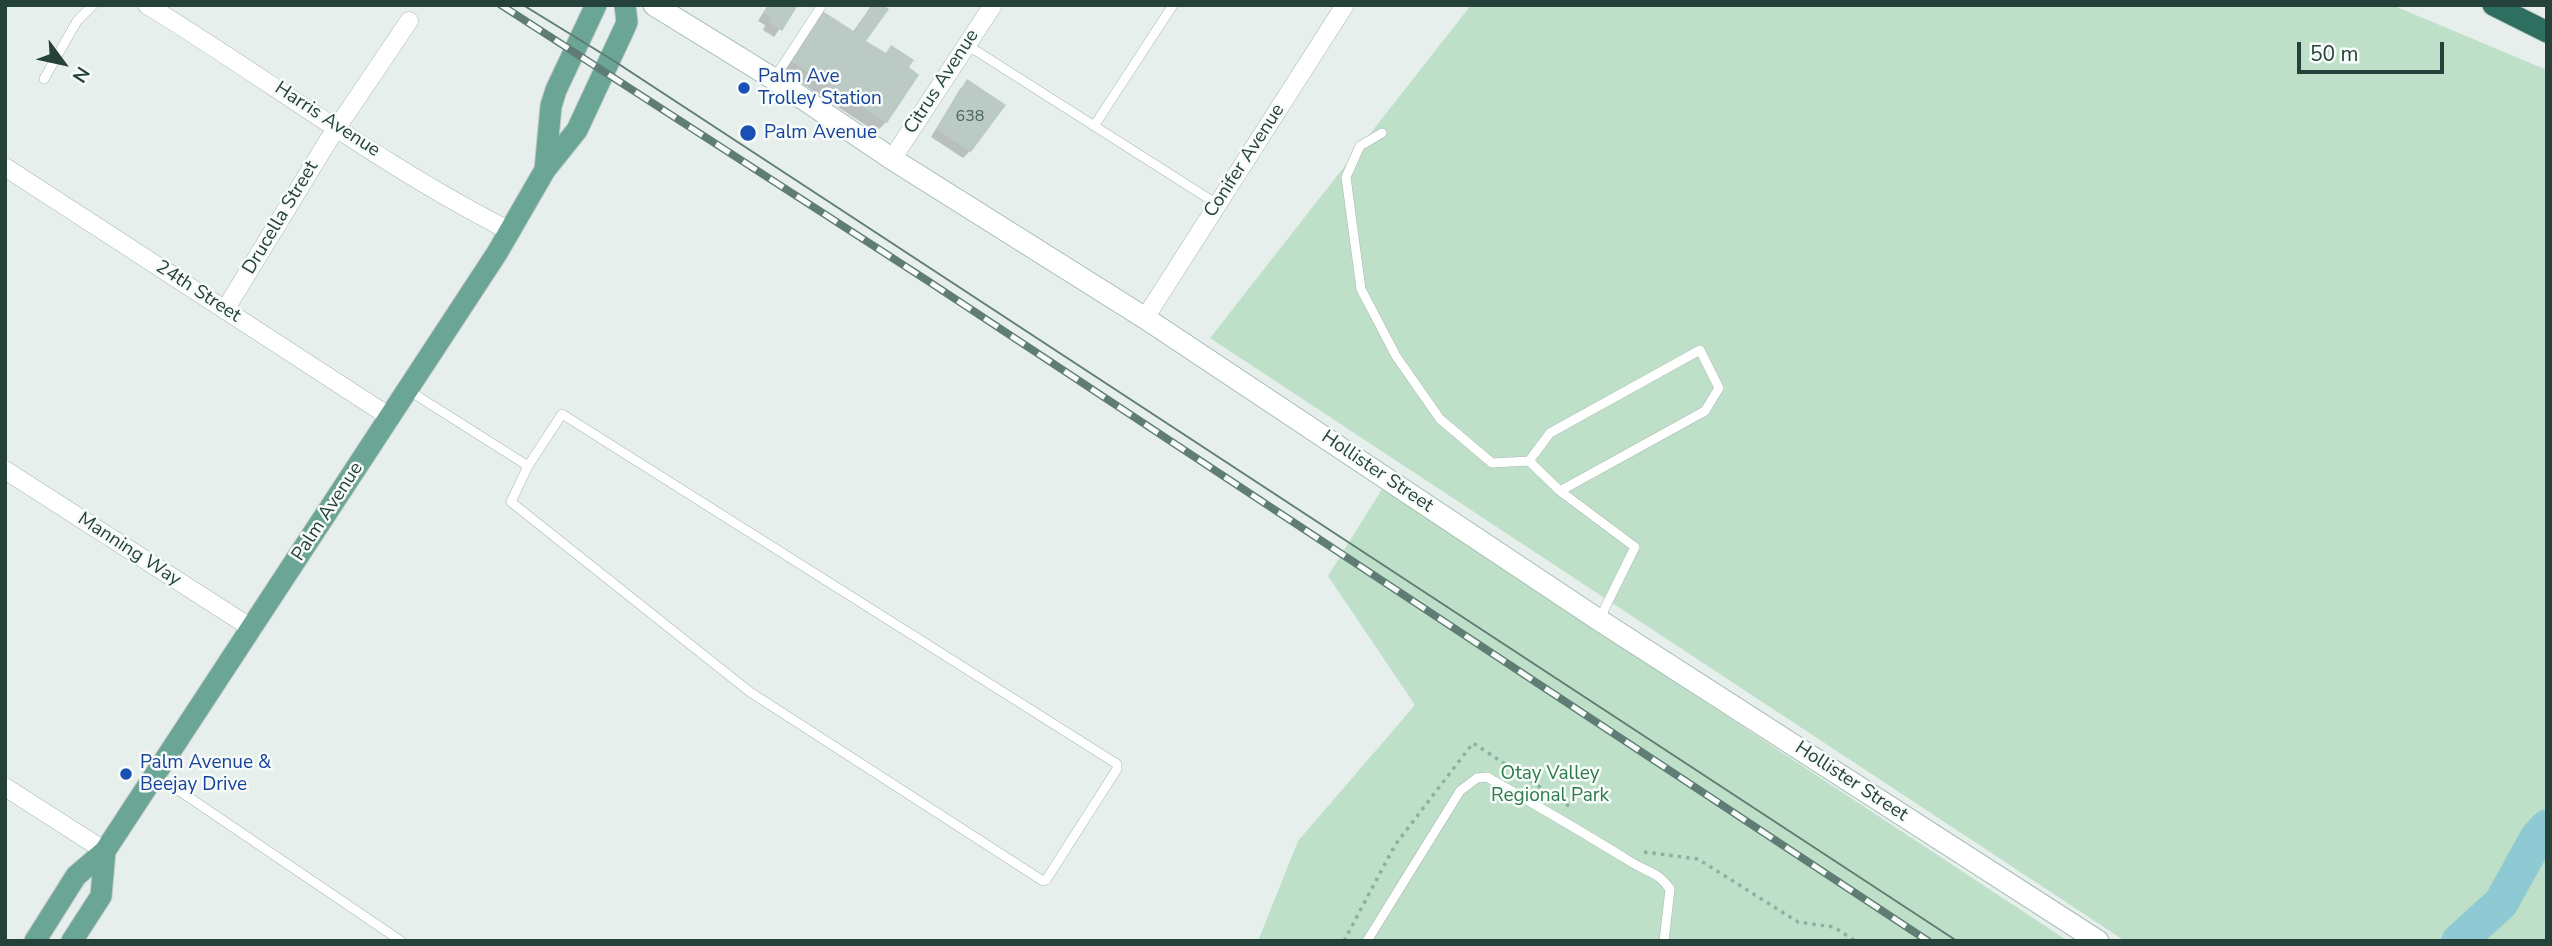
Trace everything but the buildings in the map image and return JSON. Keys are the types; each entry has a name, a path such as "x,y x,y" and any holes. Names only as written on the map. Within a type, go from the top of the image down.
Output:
{"highway":[{"path":"2481,5 2541,29"},
{"path":"2493,5 2541,29"}],"main road":[{"name":"Palm Avenue","path":"545,170 551,106 596,5"},
{"name":"Palm Avenue","path":"34,941 76,876 105,851 156,775 390,418 510,231 545,170 578,130 627,22 625,5"},
{"name":"Hollister Street","path":"654,5 774,79 892,159 1145,318 1599,620 2098,941"},
{"name":"Palm Avenue","path":"72,941 101,896 105,851"}],"street":[{"name":"Harris Avenue","path":"147,5 337,128 473,212 510,231"},
{"name":"Citrus Avenue","path":"892,159 993,5"},
{"name":"Conifer Avenue","path":"1145,318 1345,5"},
{"name":"Drucella Street","path":"225,310 337,128 409,21"},
{"name":"24th Street","path":"5,167 390,418"},
{"name":"Manning Way","path":"5,470 253,629"},
{"path":"5,787 105,851"}],"lane":[{"path":"44,79 77,21 93,5"},
{"path":"774,79 822,5"},
{"path":"1094,126 1173,5"},
{"path":"967,45 1217,204"},
{"path":"1382,133 1360,146 1346,177 1361,289 1396,356 1440,419 1492,463 1529,461 1560,491 1635,547 1599,620"},
{"path":"1529,461 1550,433 1700,350 1719,388 1704,411 1560,491"},
{"path":"408,390 528,466"},
{"path":"564,414 1117,764 1118,769 1043,881 750,692 511,502 528,466 564,414"},
{"path":"156,775 401,941"},
{"path":"1367,941 1460,791 1477,778 1487,777 1635,864 1659,875 1670,890 1664,941"}],"path":[{"path":"1344,941 1395,845 1474,743 1573,808"},
{"path":"1639,852 1698,859 1798,922 1834,927 1855,941"}],"green space":[{"path":"1471,5 2392,5 2547,70 2547,941 2125,941 1210,338"},
{"name":"Otay Valley Regional Park","path":"1382,489 2068,941 1258,941 1298,841 1415,705 1328,576"}],"waterway":[{"path":"2459,941 2501,903 2537,838 2547,827"}],"tram line":[{"path":"523,5 611,59 1957,941"}],"railway":[{"path":"501,5 928,281 1928,941"}],"place":[{"name":"Palm Ave Trolley Station","path":"744,88"},
{"name":"Palm Avenue","path":"748,133"},
{"name":"Palm Avenue & Beejay Drive","path":"126,774"}]}
